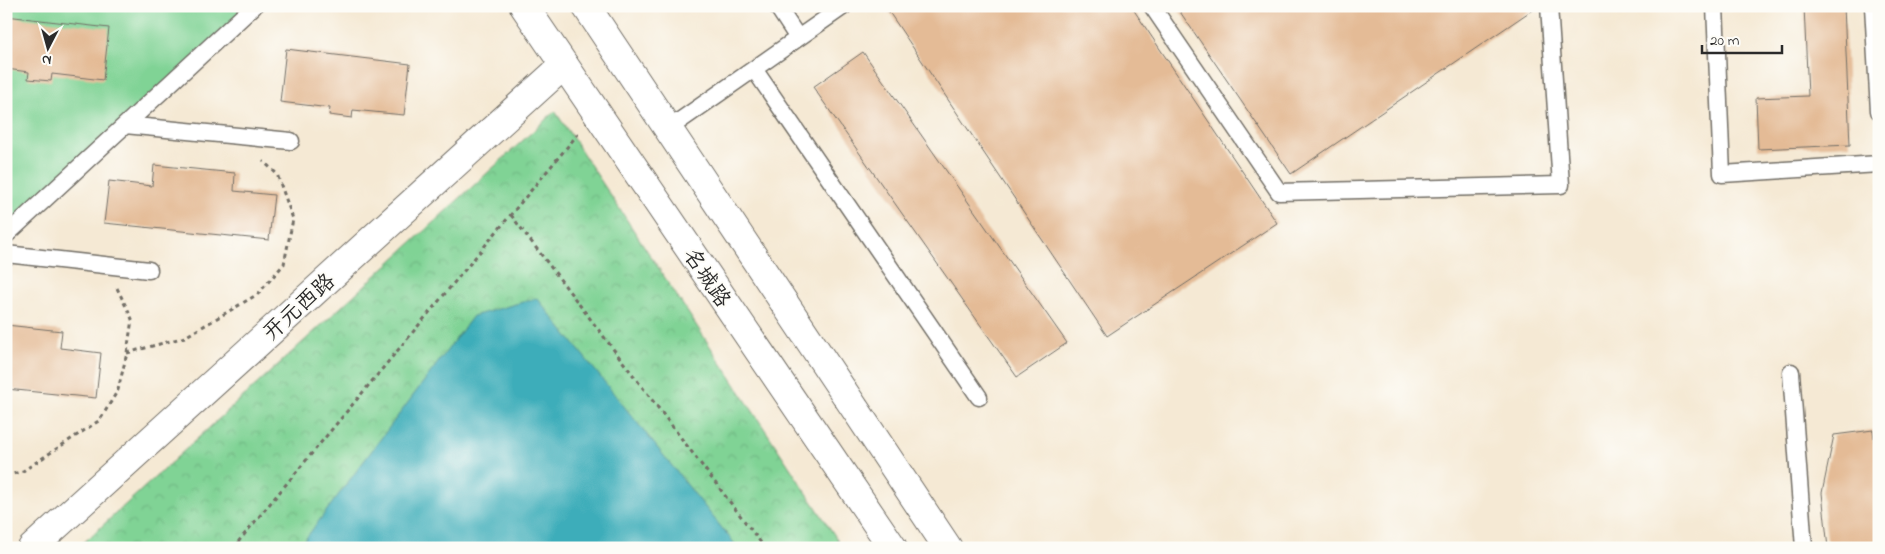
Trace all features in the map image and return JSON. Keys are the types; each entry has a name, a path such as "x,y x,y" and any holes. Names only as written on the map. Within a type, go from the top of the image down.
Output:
{"main road":[{"name":"名城路","path":"524,6 893,548"},
{"path":"586,6 948,548"},
{"name":"开元西路","path":"32,548 564,65"}],"lane":[{"path":"6,235 254,6"},
{"path":"777,6 798,38"},
{"path":"668,129 844,6"},
{"path":"1152,6 1279,192 1561,185 1549,6"},
{"path":"1715,6 1722,174 1879,164"},
{"path":"1873,6 1879,112"},
{"path":"754,69 979,397"},
{"path":"125,125 291,141"},
{"path":"6,254 149,270"},
{"path":"1791,372 1804,548"}],"path":[{"path":"233,548 596,113"},
{"path":"128,353 185,338 258,294 284,264 293,219 277,174 234,135"},
{"path":"511,215 765,548"},
{"path":"6,476 23,471 100,420 118,390 128,353 132,319 106,266"}],"green space":[{"path":"6,6 254,6 6,235"},
{"path":"555,111 843,548 78,548"}],"water":[{"path":"537,298 738,548 300,548 473,316"}],"building":[{"path":"885,6 1131,6 1277,223 1107,336"},
{"path":"1176,6 1538,6 1291,174"},
{"path":"1804,6 1844,6 1850,145 1758,149 1756,98 1808,96"},
{"path":"6,16 109,28 103,80 52,74 51,81 28,79 29,72 6,69"},
{"path":"286,49 410,64 404,115 353,110 352,118 329,115 330,108 280,102"},
{"path":"863,52 1067,343 1017,377 813,87"},
{"path":"154,165 235,173 234,191 274,195 269,240 104,223 109,181 152,186"},
{"path":"6,325 62,331 60,348 101,353 96,398 6,389"},
{"path":"1873,430 1879,485 1879,548 1828,548 1822,493 1834,435"}]}
